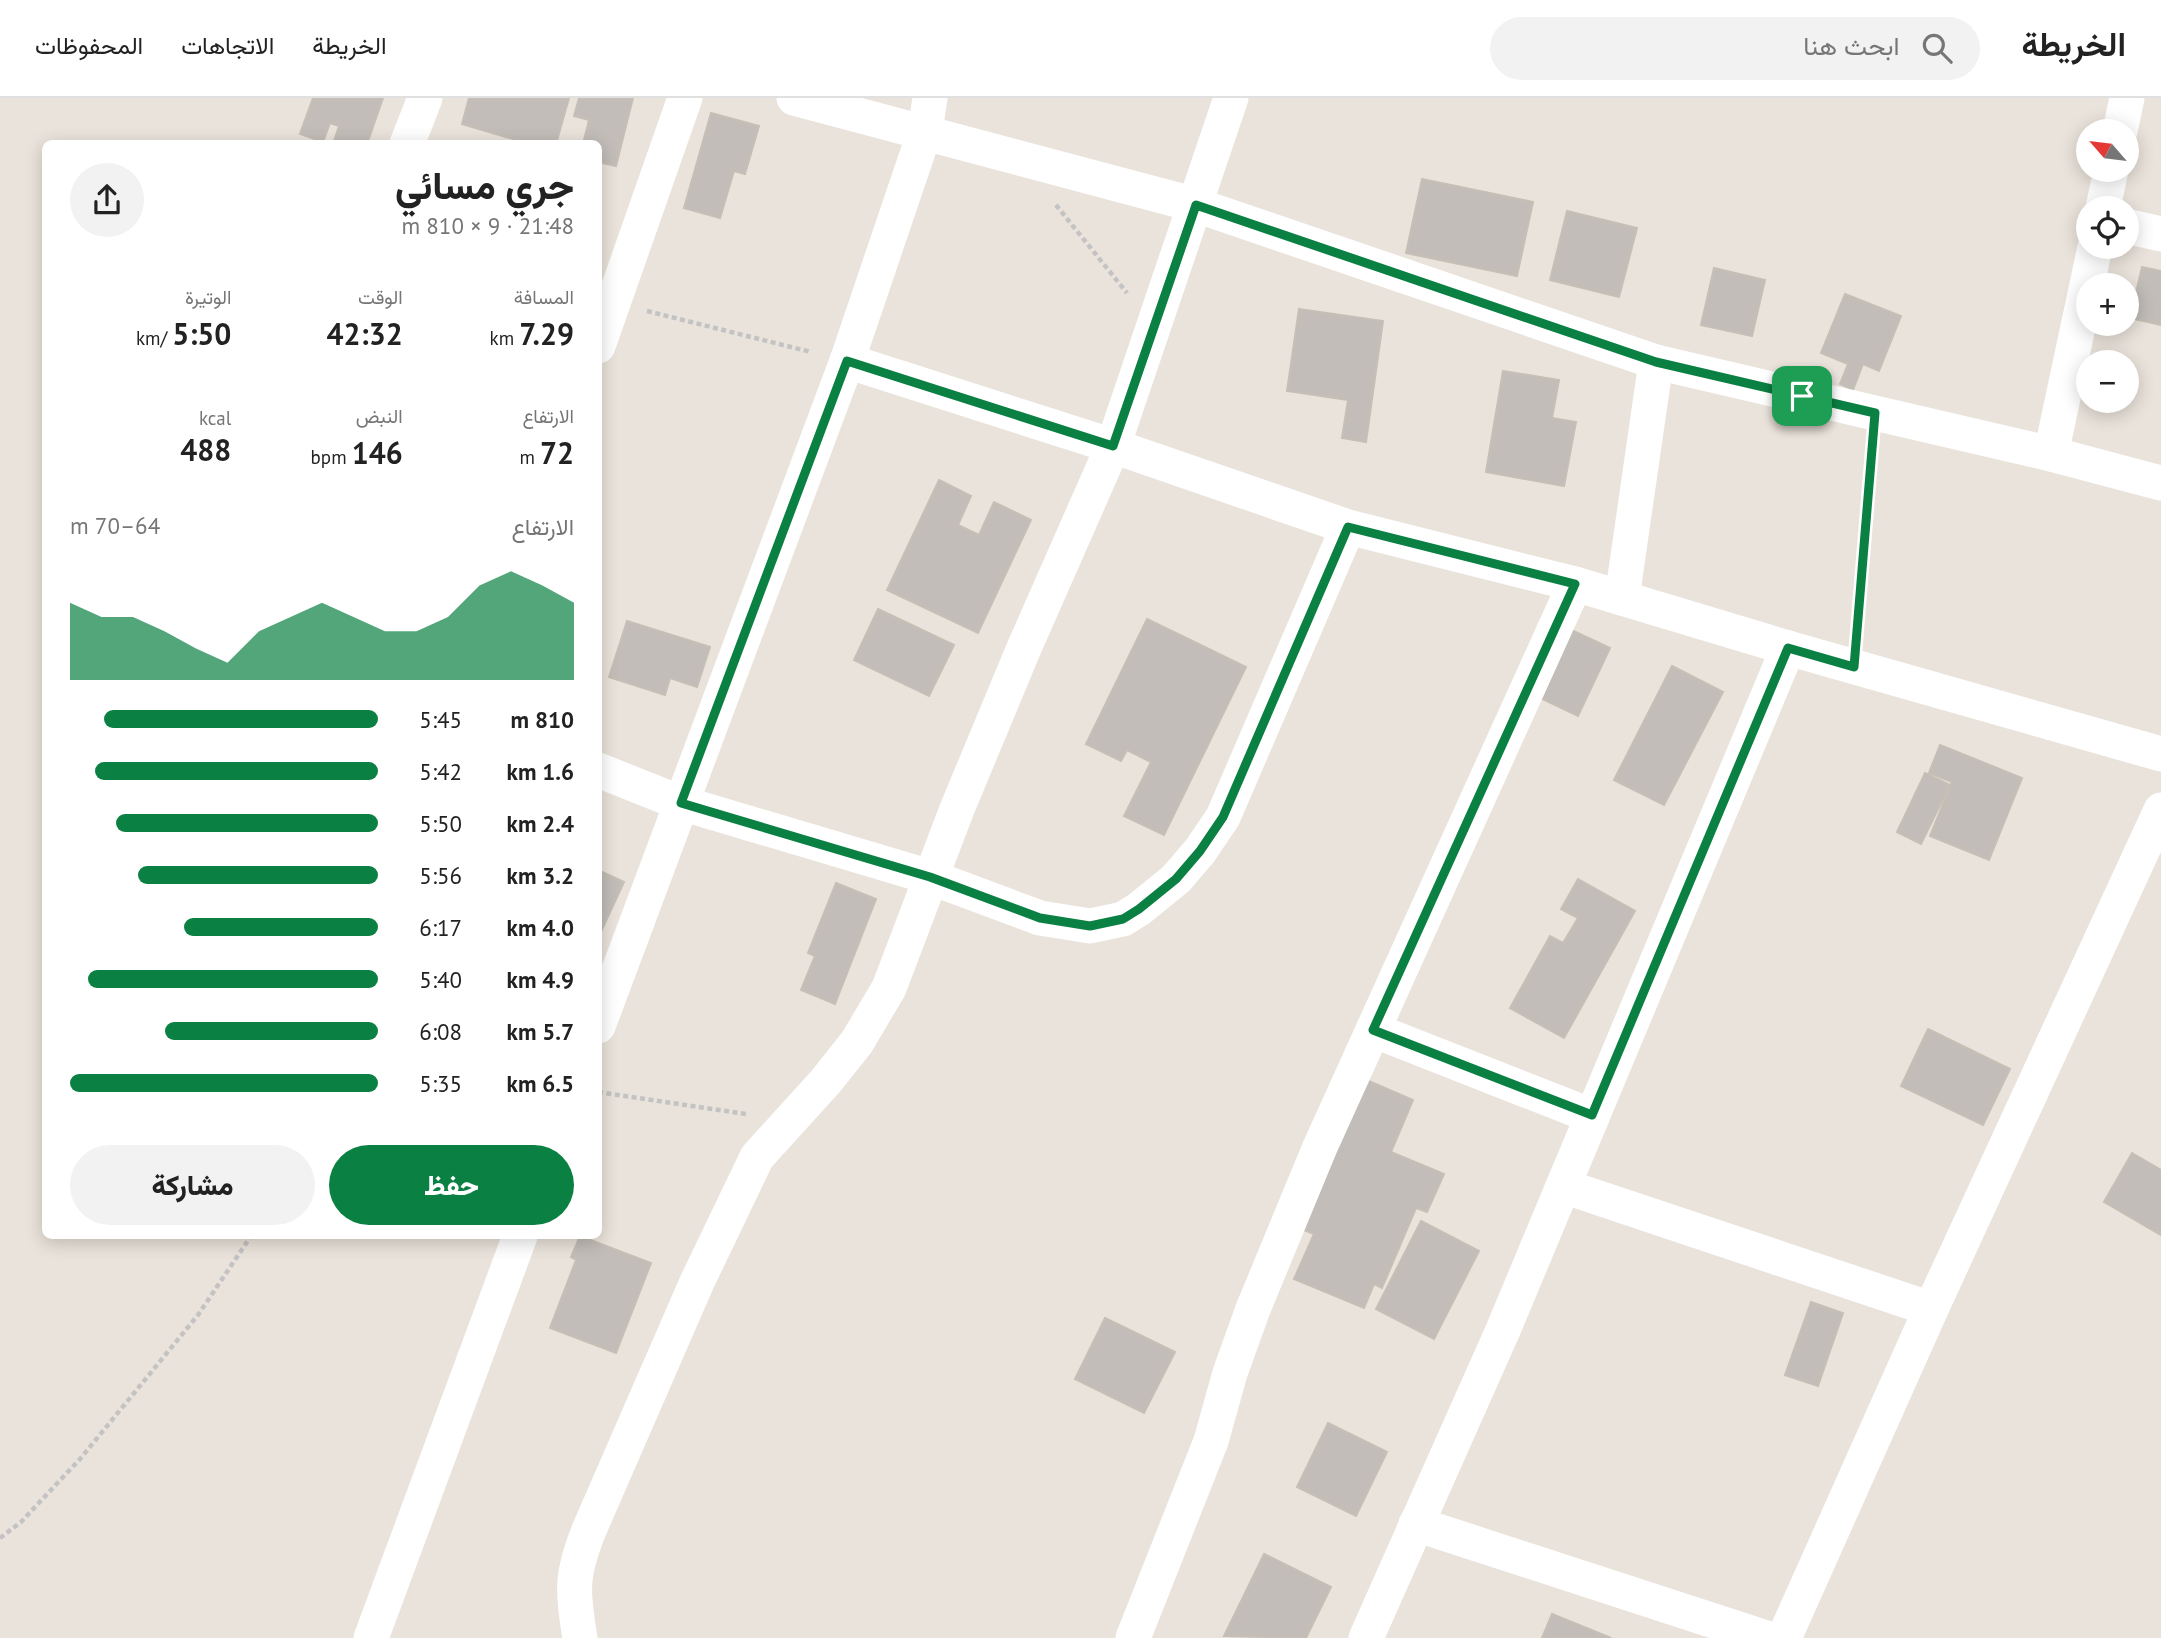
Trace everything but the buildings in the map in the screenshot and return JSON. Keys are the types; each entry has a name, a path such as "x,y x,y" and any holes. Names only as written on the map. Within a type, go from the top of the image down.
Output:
{"street":[{"path":"409,140 425,98"},
{"path":"602,335 685,98"},
{"path":"794,98 928,115 1656,362 2051,454 2161,483"},
{"path":"580,1638 573,1584 577,1560 589,1530 696,1282 757,1157 826,1081 857,1042 889,988 930,877 1024,648 1113,446 1231,98"},
{"path":"2123,119 2127,98"},
{"path":"602,1015 847,361 928,115"},
{"path":"2139,229 2161,234"},
{"path":"2051,454 2092,259"},
{"path":"847,361 1113,446 1348,527 1575,584 1788,648 2161,754"},
{"path":"1622,598 1656,362"},
{"path":"602,772 681,803 930,877 1040,918 1090,926 1123,919 1176,879 1200,851 1223,817 1348,527"},
{"path":"1133,1638 1211,1441 1230,1373 1253,1309 1320,1147 1575,584"},
{"path":"1366,1638 1503,1330 1788,648"},
{"path":"1784,1638 1931,1309 2161,810"},
{"path":"1373,1030 1592,1115"},
{"path":"1563,1186 1931,1309"},
{"path":"370,1638 519,1239"},
{"path":"1416,1524 1766,1638"}],"path":[{"path":"1051,199 1154,327"},
{"path":"614,303 847,361"},
{"path":"1854,667 1875,413"},
{"path":"602,1093 790,1120"},
{"path":"0,1538 21,1522 80,1459 198,1315 249,1239"}],"route":[{"path":"1196,205 1656,362 1802,396 1875,413 1854,667 1788,648 1592,1115 1373,1030 1575,584 1348,527 1223,817 1200,851 1176,879 1123,919 1090,926 1040,918 930,877 681,803 847,361 1113,446 1196,205"}]}
